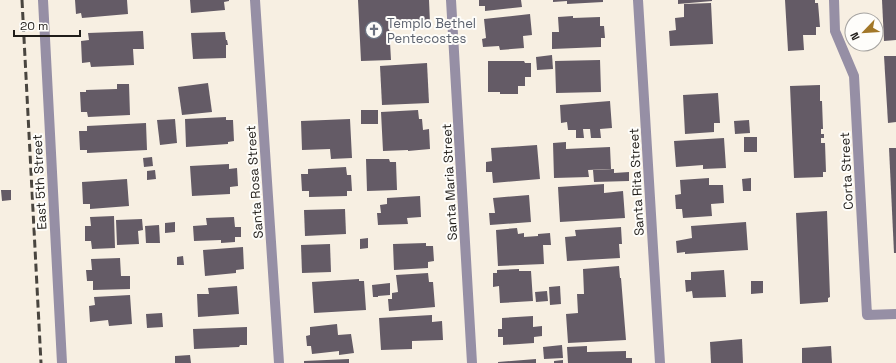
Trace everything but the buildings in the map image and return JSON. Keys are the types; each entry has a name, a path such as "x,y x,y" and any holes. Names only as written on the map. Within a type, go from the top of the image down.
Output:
{"street":[{"name":"East 5th Street","path":"43,0 62,363"},
{"name":"Santa Rosa Street","path":"255,0 279,363"},
{"name":"Santa Maria Street","path":"451,0 472,363"},
{"name":"Santa Rita Street","path":"638,0 660,363"},
{"name":"Corta Street","path":"834,0 836,31 854,76 867,315 896,314"}],"railway":[{"path":"22,0 41,363"}],"place":[{"name":"Templo Bethel Pentecostes","path":"374,30"}]}
